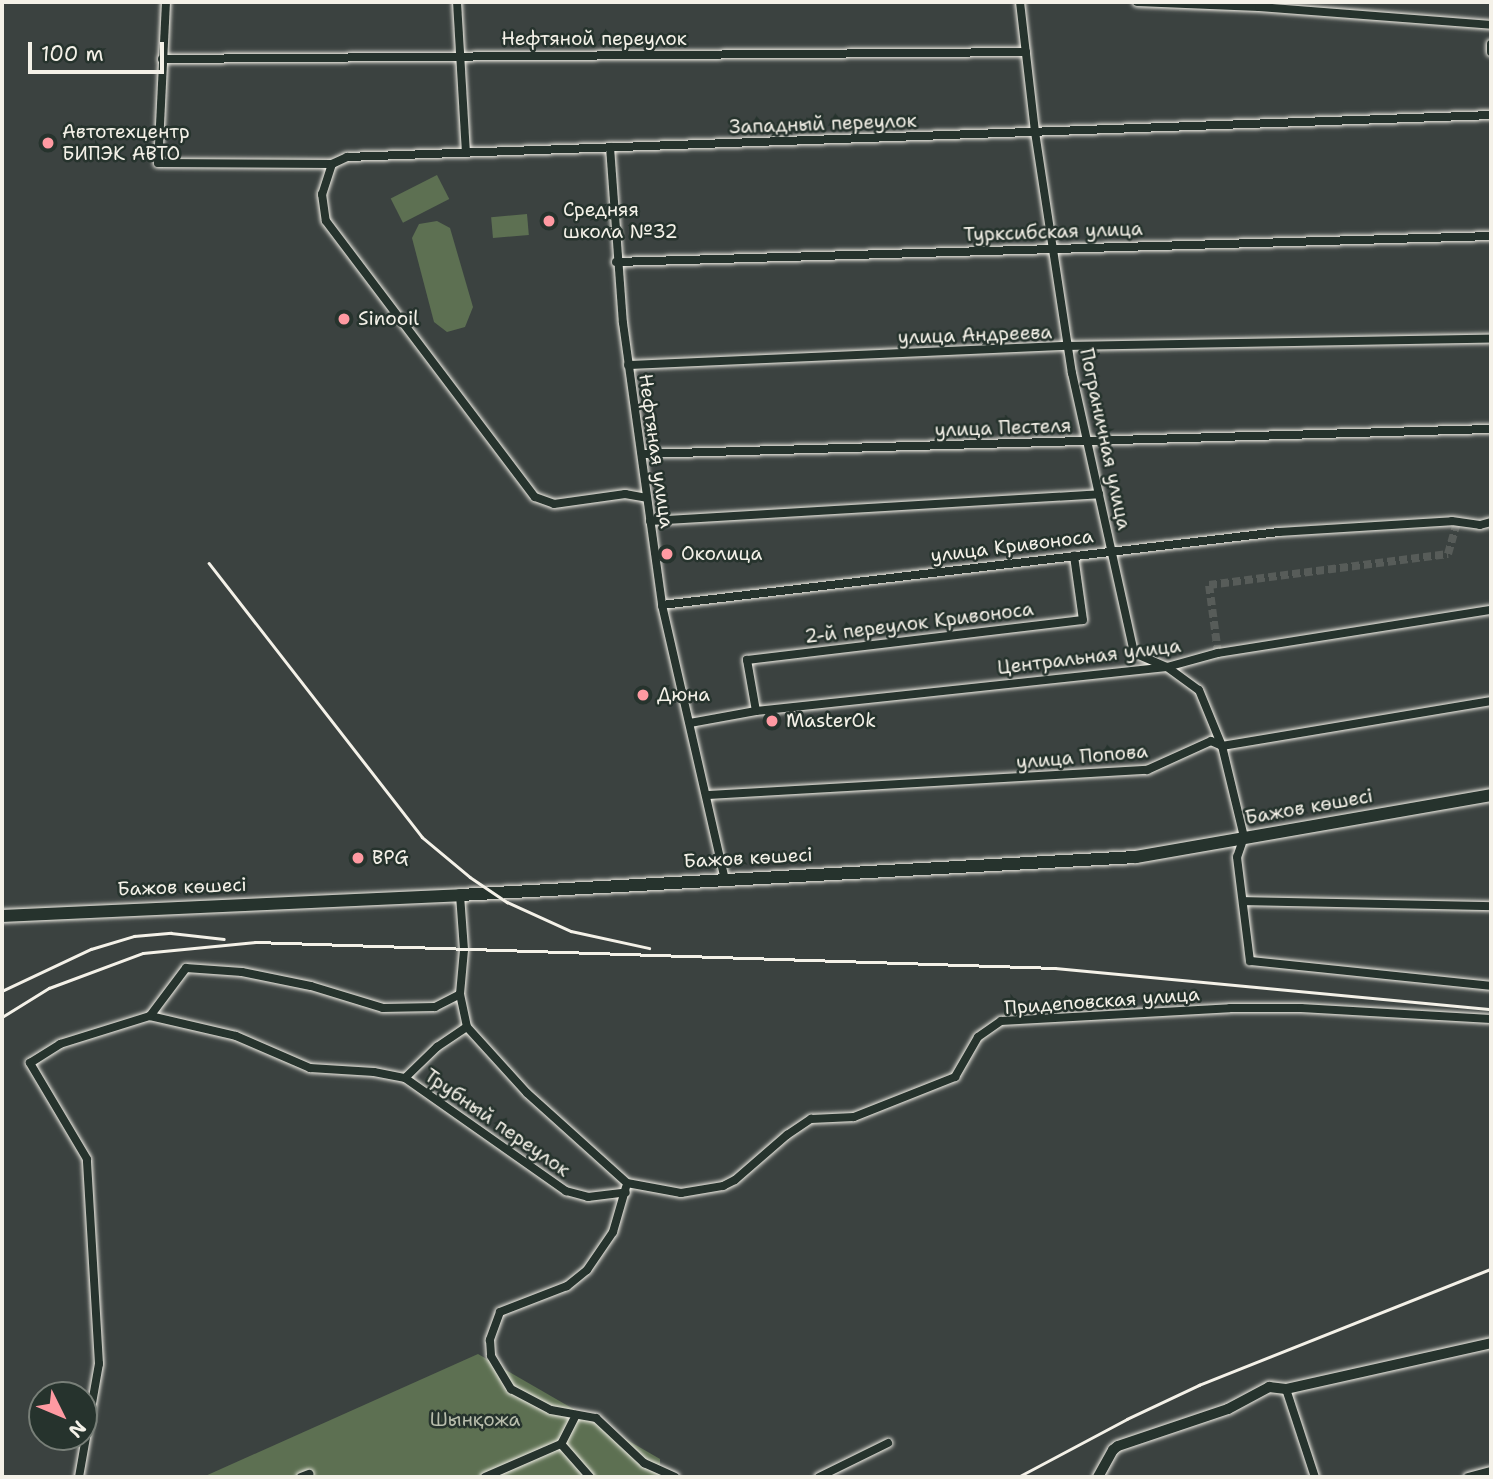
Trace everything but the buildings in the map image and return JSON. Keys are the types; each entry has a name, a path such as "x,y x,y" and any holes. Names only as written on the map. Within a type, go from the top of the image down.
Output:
{"main road":[{"name":"Бажов көшесі","path":"2,916 460,895 1136,857 1491,794"}],"street":[{"path":"162,59 166,2"},
{"path":"457,2 466,152"},
{"name":"Пограничная улица","path":"1020,2 1035,132 1069,346 1134,653 1167,667 1199,690 1222,746 1244,838"},
{"path":"1137,2 1273,8 1491,25"},
{"path":"1491,44 1491,52"},
{"name":"Нефтяной переулок","path":"162,59 1026,52"},
{"name":"Западный переулок","path":"162,59 158,163 332,164 347,156 1491,115"},
{"name":"Нефтяная улица","path":"610,147 616,262 662,605 708,795 725,879"},
{"path":"332,164 322,194 326,221 535,496 554,504 625,494 647,498"},
{"name":"Турксибская улица","path":"616,262 1491,236"},
{"name":"улица Андреева","path":"628,365 1069,346 1491,340"},
{"name":"улица Пестеля","path":"642,454 1491,429"},
{"path":"650,521 1099,494"},
{"name":"улица Кривоноса","path":"662,605 1074,556 1112,549 1279,532 1451,521 1491,522"},
{"name":"2-й переулок Кривоноса","path":"756,711 747,660 1083,620 1074,556"},
{"name":"Центральная улица","path":"690,723 756,711 1167,667 1218,653 1491,610"},
{"name":"улица Попова","path":"708,795 1137,771 1159,766 1211,741 1222,746 1491,701"},
{"path":"1244,838 1237,857 1250,961 1491,986"},
{"path":"460,895 464,950 460,993 467,1027 527,1093 626,1187 613,1232 587,1270 567,1286 500,1312 490,1340 491,1356 512,1389 551,1410 596,1418 644,1463 672,1477"},
{"path":"1243,901 1491,906"},
{"path":"79,1477 99,1364 87,1158 30,1063 60,1044 150,1016 186,968 253,975 311,986 383,1007 435,1007 460,993"},
{"name":"Придеповская улица","path":"626,1187 681,1193 723,1186 735,1180 787,1135 811,1119 854,1117 955,1077 978,1037 1002,1021 1230,1008 1418,1013 1491,1019"},
{"name":"Трубный переулок","path":"150,1016 236,1036 310,1068 374,1072 405,1078 566,1191 588,1197 626,1187"},
{"path":"405,1078 437,1047 467,1027"},
{"path":"1098,1477 1118,1446 1228,1409 1269,1387 1286,1389 1491,1343"},
{"path":"1286,1389 1315,1477"},
{"path":"485,1477 561,1444 576,1415"},
{"path":"819,1477 888,1443"},
{"path":"561,1444 590,1477"},
{"path":"1470,1477 1491,1471"}],"green space":[{"path":"437,175 449,199 403,223 391,199"},
{"path":"527,214 529,235 493,238 491,217"},
{"path":"437,221 450,228 473,307 465,327 447,332 434,322 412,238 419,224"},
{"name":"Шынқожа","path":"478,1354 660,1459 660,1477 203,1477"}],"tunnel":[{"path":"1218,653 1209,585 1448,554 1457,522"}],"railway":[{"path":"209,563 422,837 470,877 507,902 571,931 649,948"},
{"path":"2,991 91,949 134,936 171,933 224,939"},
{"path":"2,1017 49,988 143,953 255,942 1055,968 1491,1009"},
{"path":"1018,1477 1127,1419 1199,1385 1491,1269"}],"place":[{"name":"Автотехцентр БИПЭК АВТО","path":"48,143"},
{"name":"Средняя школа №32","path":"549,221"},
{"name":"Sinooil","path":"344,319"},
{"name":"Околица","path":"667,554"},
{"name":"Дюна","path":"643,695"},
{"name":"MasterOk","path":"772,721"},
{"name":"BPG","path":"358,858"}]}
